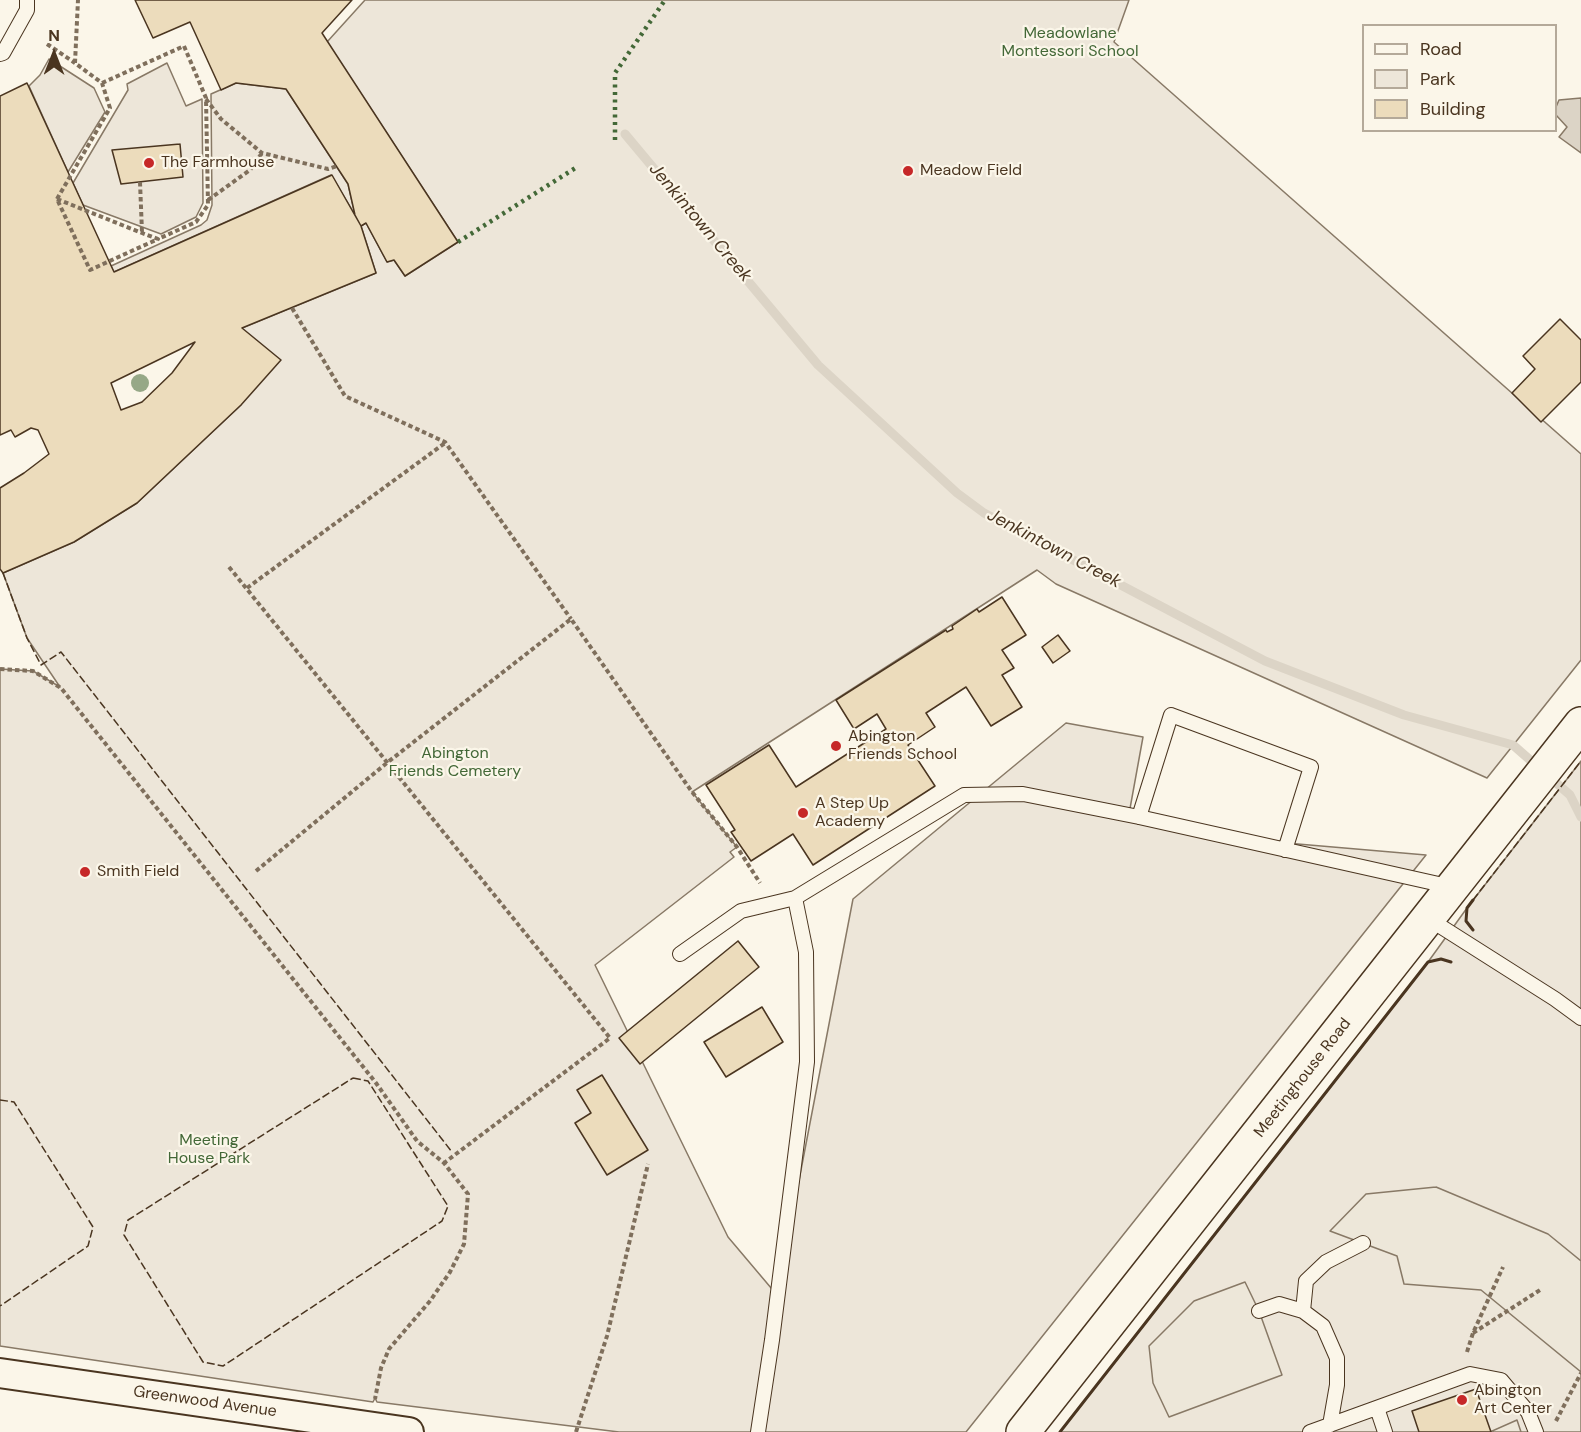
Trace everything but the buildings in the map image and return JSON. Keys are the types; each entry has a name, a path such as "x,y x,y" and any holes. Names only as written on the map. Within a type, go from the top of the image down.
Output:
{"street":[{"name":"Meetinghouse Road","path":"1023,1432 1577,729"},
{"name":"Greenwood Avenue","path":"0,1373 360,1420 409,1432"}],"lane":[{"path":"0,54 3,53 27,10 27,0"},
{"path":"1139,817 1171,715 1311,767 1285,850"},
{"path":"680,954 741,911 795,898 964,795 1023,794 1139,817 1454,887"},
{"path":"758,1432 775,1318 807,1062 806,952 795,898"},
{"path":"1429,919 1556,999 1581,1018"},
{"path":"1303,1311 1306,1281 1326,1262 1363,1243"},
{"path":"1259,1311 1279,1304 1303,1311 1323,1326 1337,1358 1337,1385 1330,1425"},
{"path":"1310,1432 1470,1374 1501,1380 1528,1412 1536,1432"},
{"path":"1377,1408 1385,1432"}],"path":[{"path":"75,63 78,0"},
{"path":"47,44 102,83 110,108 57,199"},
{"path":"102,83 184,46 206,98 221,119 262,153 328,169 337,166"},
{"path":"57,199 90,270 196,222 208,206 206,98"},
{"path":"208,200 250,171 262,153"},
{"path":"140,182 142,233"},
{"path":"57,199 158,239"},
{"path":"292,308 345,396 445,442 692,792 737,847 773,903"},
{"path":"247,588 445,442"},
{"path":"230,567 610,1038 444,1163"},
{"path":"256,871 388,762 571,619"},
{"path":"0,669 33,671 62,688 376,1083 417,1141 444,1163 468,1194 464,1244 450,1272 430,1301 389,1348 360,1420"},
{"path":"576,1432 608,1336 648,1164"},
{"path":"1458,1378 1473,1333 1503,1267"},
{"path":"1473,1333 1540,1290"},
{"path":"1555,1422 1581,1373"}],"green space":[{"name":"Abington Friends School","path":"365,0 1129,0 1114,42 1581,454 1581,660 1487,778 1056,584 1037,570 692,792 737,847 730,852 734,857 595,965 728,1237 777,1295 853,899 1066,723 1143,737 1129,814 1263,841 1426,855 966,1432 619,1432 377,1402 375,1398 373,1402 0,1346 0,669 33,671 60,687 27,638 3,573 74,542 137,503 241,405 242,328 376,273 361,226 366,223 387,262 394,260 405,276 458,242 327,42"},
{"path":"49,59 94,88 105,112 68,172 29,86 40,75"},
{"path":"167,63 186,106 202,99 203,203 196,217 161,234 83,205 73,183 128,90 127,84"},
{"path":"236,83 286,89 348,184 355,215 331,175 114,272 111,266 201,225 207,220 212,205 211,94"},
{"name":"Abington Art Center","path":"1581,761 1581,1432 1060,1432 1428,962"}],"shaded area":[{"path":"1581,98 1581,153 1559,137 1567,127 1557,116 1559,100"},
{"path":"1436,1187 1548,1234 1581,1261 1581,1372 1481,1290 1404,1284 1397,1256 1330,1231 1366,1194"},
{"path":"1245,1282 1259,1311 1282,1375 1169,1417 1153,1383 1149,1346 1194,1301"},
{"path":"1517,1420 1521,1432 1490,1432"}],"waterway":[{"name":"Jenkintown Creek","path":"625,134 818,365 957,493 984,513 1265,661 1404,715 1513,745 1570,795 1581,817"}],"hedge":[{"path":"615,140 615,73 665,0"},
{"path":"458,242 577,167"}],"fence":[{"path":"3,573 27,638 41,665 61,652 452,1152"},
{"path":"1473,900 1581,761"},
{"path":"353,1078 368,1081 448,1206 442,1221 223,1366 203,1362 124,1235 128,1220 353,1078"},
{"path":"0,1100 14,1102 93,1227 88,1246 0,1306"}],"wall":[{"path":"1473,900 1467,908 1466,921 1473,930"},
{"path":"1060,1432 1428,962 1441,959 1451,962"}],"place":[{"name":"The Farmhouse","path":"149,163"},
{"name":"Meadow Field","path":"908,171"},
{"name":"Abington Friends School","path":"836,746"},
{"name":"A Step Up Academy","path":"803,813"},
{"name":"Smith Field","path":"85,872"},
{"name":"Abington Art Center","path":"1462,1400"}],"park label":[{"name":"Meadowlane Montessori School","path":"1070,43"},
{"name":"Abington Friends Cemetery","path":"455,763"},
{"name":"Meeting House Park","path":"209,1150"}]}
